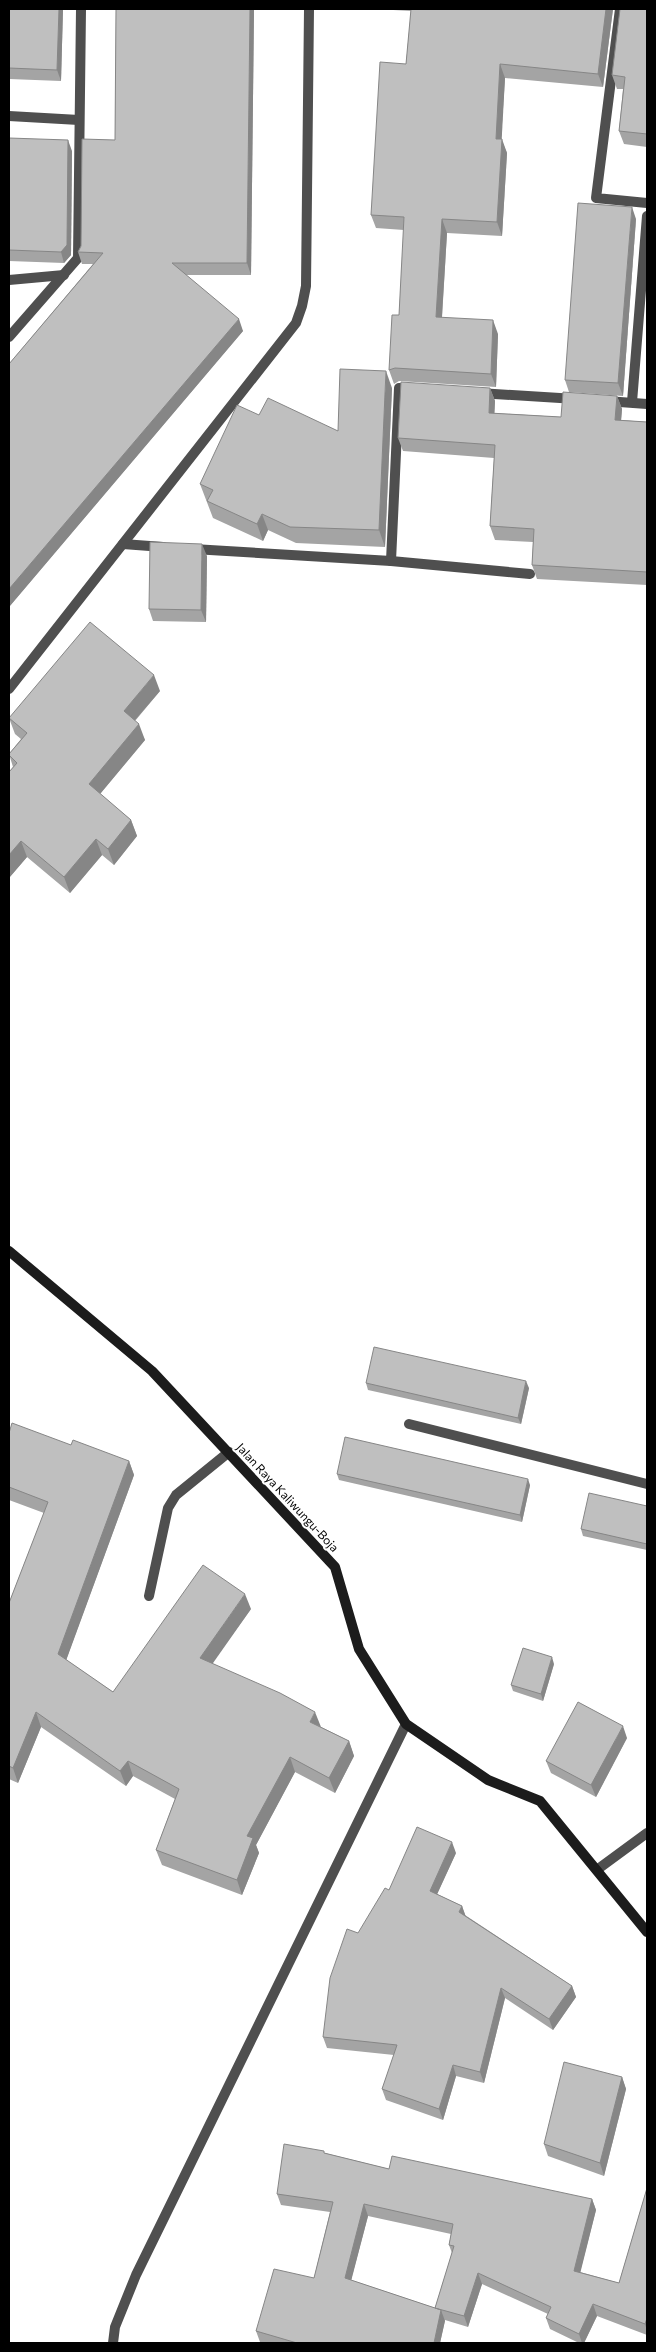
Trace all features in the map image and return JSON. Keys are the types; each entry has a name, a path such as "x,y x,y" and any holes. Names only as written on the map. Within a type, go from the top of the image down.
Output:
{"main road":[{"name":"Jalan Raya Kaliwungu-Boja","path":"9,1251 152,1370 335,1567 359,1649 406,1724 488,1780 540,1801 598,1869 647,1932"}],"street":[{"path":"9,337 78,258 81,9"},
{"path":"9,689 296,323 306,286 309,9"},
{"path":"620,9 596,198 647,203"},
{"path":"9,116 79,120"},
{"path":"632,402 647,216"},
{"path":"9,280 64,275"},
{"path":"391,562 399,388 428,389"},
{"path":"467,392 647,404"},
{"path":"123,544 391,562 530,574"},
{"path":"409,1424 647,1484"},
{"path":"149,1596 168,1508 176,1495 229,1452"},
{"path":"113,2343 115,2327 136,2275 406,1724"},
{"path":"598,1869 647,1833"}],"building":[{"path":"9,9 59,9 57,70 9,68"},
{"path":"116,9 250,9 247,263 172,263 239,319 9,589 9,364 103,253 78,252 81,246 82,139 115,140"},
{"path":"411,9 606,9 598,74 500,64 496,139 502,139 497,222 442,219 436,317 493,320 491,374 395,368 389,370 392,315 399,315 404,217 371,215 380,62 406,64"},
{"path":"620,9 647,9 647,134 619,131 625,77 612,75"},
{"path":"9,138 68,140 67,245 61,252 9,250"},
{"path":"578,203 632,207 618,383 565,380"},
{"path":"340,369 386,371 379,530 290,527 262,514 257,524 207,501 213,490 200,484 237,405 259,415 268,398 338,431"},
{"path":"401,382 490,388 489,413 561,417 563,392 617,396 615,420 647,422 647,572 532,565 534,529 490,526 495,445 398,438"},
{"path":"150,542 202,544 201,610 149,609"},
{"path":"90,622 154,675 124,711 139,724 89,784 131,820 108,849 96,839 64,877 21,841 9,855 9,772 17,763 9,754 27,733 9,718"},
{"path":"374,1347 526,1381 518,1418 366,1383"},
{"path":"12,1423 71,1445 73,1440 129,1461 58,1654 113,1692 203,1565 245,1594 200,1658 280,1693 315,1712 310,1722 349,1741 329,1778 290,1757 247,1836 253,1838 237,1880 156,1850 179,1789 128,1761 120,1771 36,1712 13,1768 9,1766 9,1603 48,1502 9,1487 9,1433"},
{"path":"345,1437 528,1479 520,1515 337,1474"},
{"path":"589,1493 647,1506 647,1544 581,1529"},
{"path":"523,1648 552,1657 541,1694 511,1685"},
{"path":"578,1702 623,1726 591,1785 546,1761"},
{"path":"417,1827 452,1842 430,1891 462,1906 459,1912 572,1986 549,2019 501,1988 480,2072 453,2065 439,2109 382,2089 397,2045 323,2037 330,1978 347,1929 358,1933 385,1888 389,1890"},
{"path":"564,2062 622,2077 600,2163 544,2144"},
{"path":"284,2144 324,2151 324,2153 389,2169 392,2156 592,2199 574,2271 619,2283 647,2188 647,2318 645,2324 593,2304 579,2334 546,2318 551,2307 478,2273 464,2316 435,2308 441,2310 434,2343 297,2343 256,2331 274,2269 314,2278 333,2202 277,2194","holes":["364,2204 453,2224 449,2245 454,2246 435,2308 345,2278"]}]}
